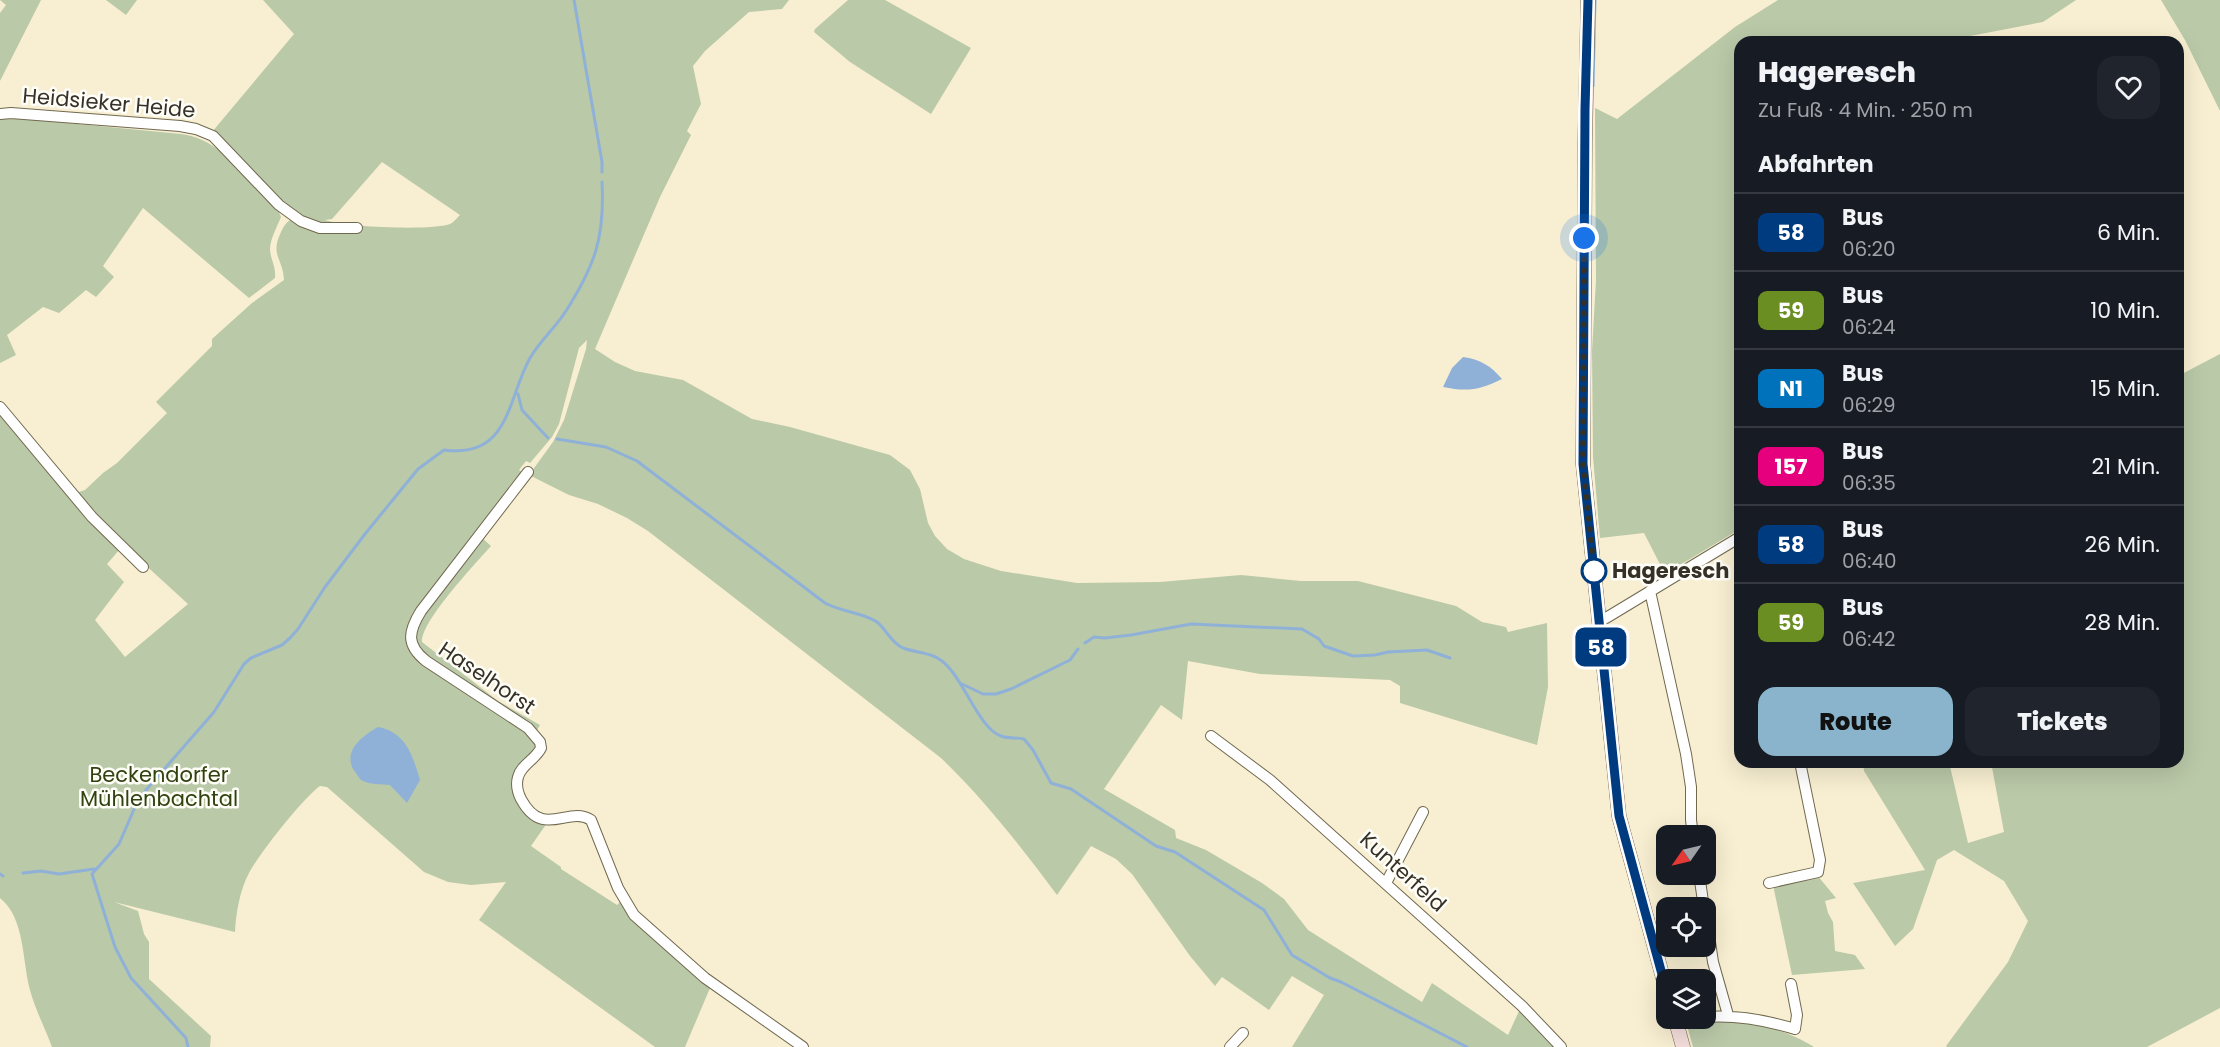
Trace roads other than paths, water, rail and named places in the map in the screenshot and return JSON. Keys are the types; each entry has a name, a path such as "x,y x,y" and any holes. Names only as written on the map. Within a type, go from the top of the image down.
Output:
{"main road":[{"path":"1588,0 1583,464 1619,816 1661,969"},
{"path":"1680,1029 1683,1047"}],"street":[{"name":"Heidsieker Heide","path":"0,114 169,125 196,129 213,136 279,205 301,221 320,228 357,228"},
{"path":"0,407 92,517 143,567"},
{"name":"Haselhorst","path":"528,472 421,611 411,635 414,650 426,661 528,728 535,735 541,748 522,770 517,783 518,793 530,811 545,820 576,816 591,820 618,888 634,915 705,978 802,1047"},
{"path":"1598,619 1606,618 1734,541"},
{"path":"1650,591 1686,754 1691,787 1692,825"},
{"name":"Kunterfeld","path":"1210,736 1270,780 1522,1006 1561,1047"},
{"path":"1769,883 1818,872 1820,860 1801,768"},
{"path":"1386,883 1423,812"},
{"path":"1712,957 1728,1015"},
{"path":"1716,1016 1728,1015 1766,1021 1795,1029 1797,1015 1791,984"},
{"path":"1230,1047 1243,1033"}],"water":[{"path":"1463,357 1485,364 1502,379 1473,389 1443,387 1452,368"},
{"path":"378,727 395,734 407,746 411,754 420,780 407,803 390,785 371,784 361,780 351,765 350,758 355,745"}],"waterway":[{"path":"574,0 602,172"},
{"path":"1593,86 1595,0"},
{"path":"188,1047 186,1038 131,978 115,947 92,874 119,844 135,807 146,790 214,712 244,664 251,658 282,645 290,638 365,534 418,469 444,450 466,450 482,445 494,436 510,408 530,358 566,311 591,264 600,235 602,182"},
{"path":"518,394 522,410 548,438"},
{"path":"557,439 606,447 637,461 825,603 877,622 895,643 903,648 938,658 950,669 978,713 993,731 1004,737 1024,739 1033,750 1051,783 1071,789 1156,846 1175,852 1264,910 1292,955 1330,978 1467,1047"},
{"path":"1085,643 1094,637 1131,635 1191,624 1302,629 1319,639 1324,646 1353,656 1427,650 1450,658"},
{"path":"962,684 983,694 996,694 1070,660 1078,649"},
{"path":"23,873 41,871 59,874 94,869"}],"place":[{"name":"Hageresch","path":"1594,571"}],"park label":[{"name":"Beckendorfer Mühlenbachtal","path":"159,787"}]}
